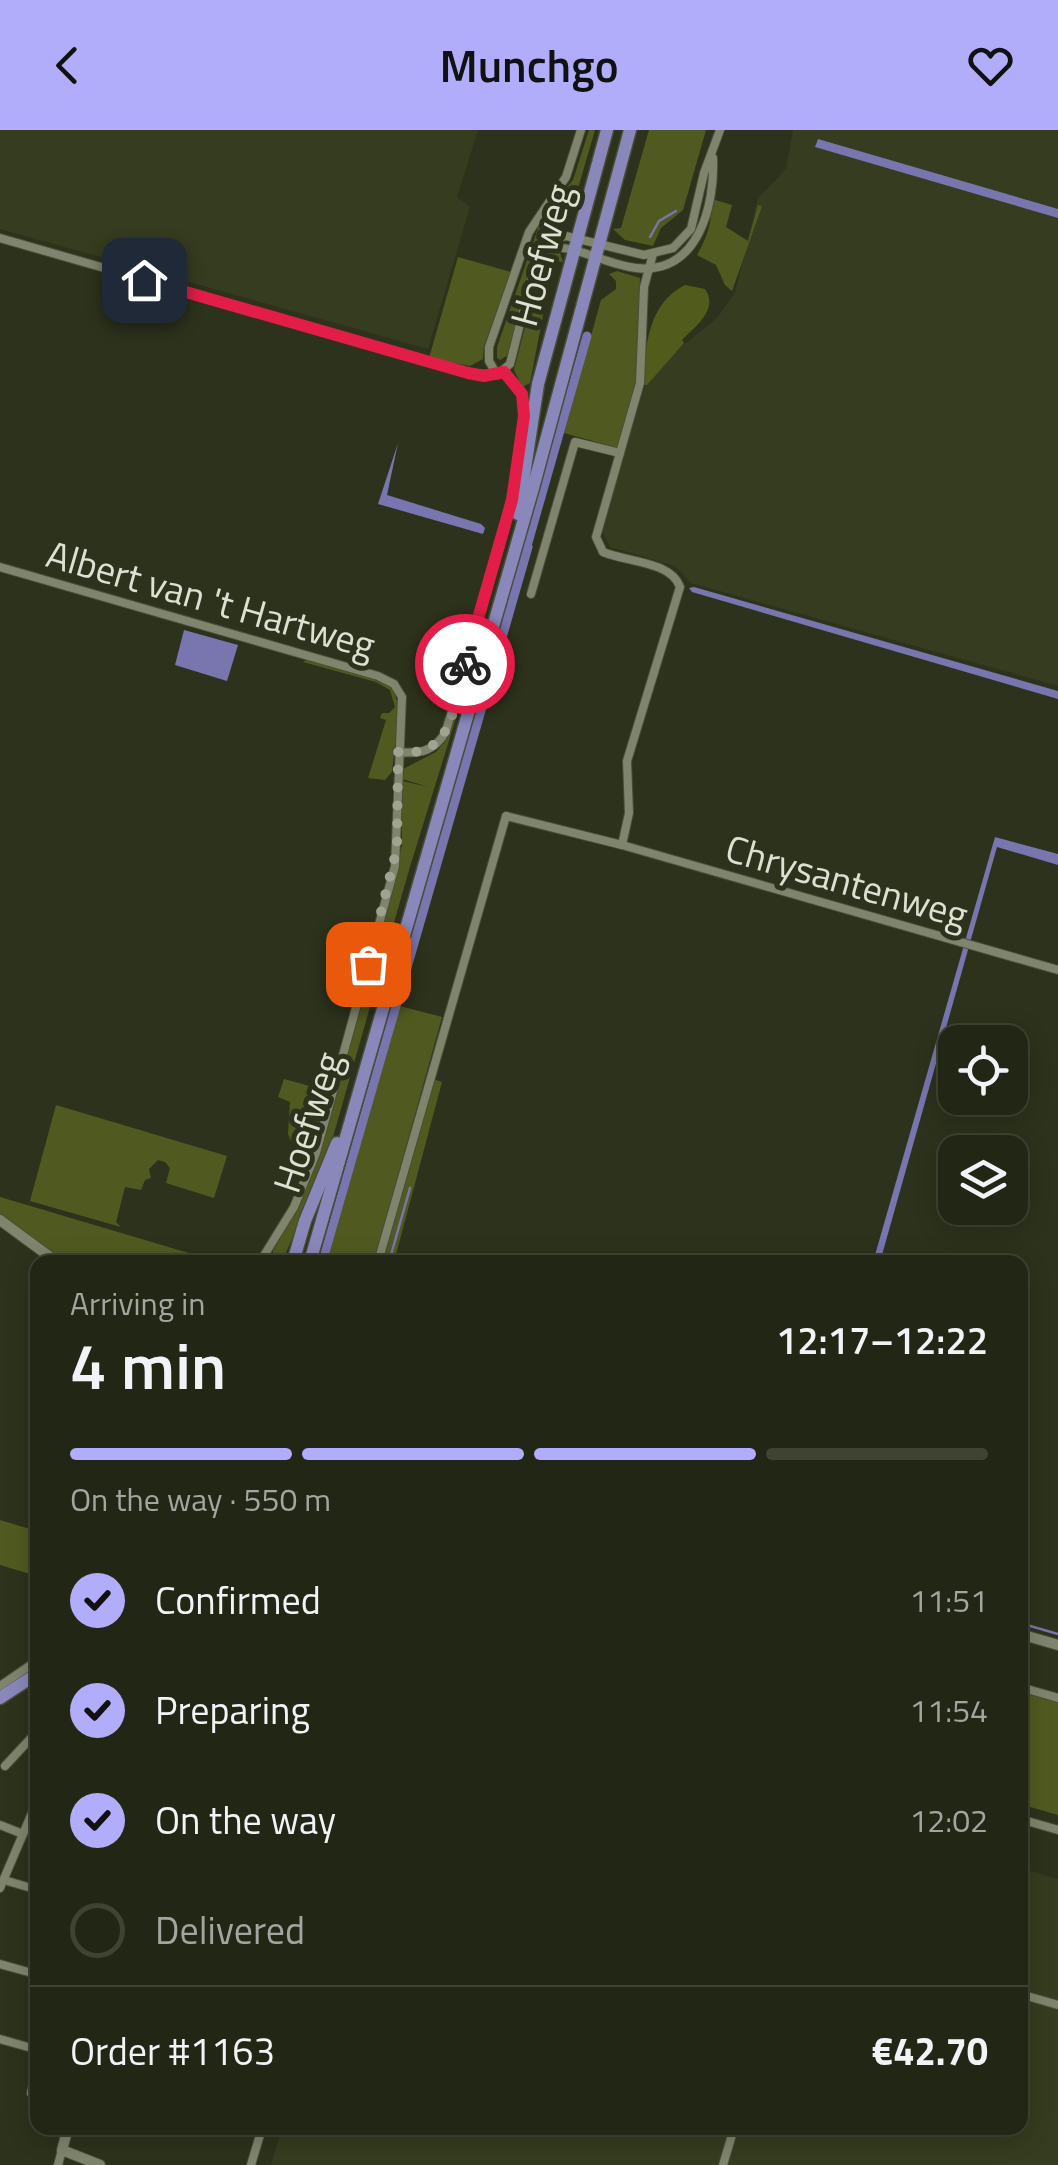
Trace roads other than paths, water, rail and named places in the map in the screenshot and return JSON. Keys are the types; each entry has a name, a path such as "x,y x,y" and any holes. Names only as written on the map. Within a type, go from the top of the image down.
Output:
{"main road":[{"name":"Hoefweg","path":"295,1255 340,1133 517,522 538,384 607,130"},
{"name":"Hoefweg","path":"312,1255 506,584 630,130"},
{"path":"0,1698 30,1678"}],"street":[{"name":"Hoefweg","path":"264,1255 294,1207 316,1153 383,911 397,848 398,752 431,749 446,731 505,528 524,404 522,394 489,361 488,347 529,232 566,177 581,130"},
{"path":"380,1255 506,816 622,845 629,814 627,761 680,588 677,578 667,571 608,554 600,548 597,529 640,384 644,287 652,254 673,248 690,229 704,172 720,130"},
{"path":"648,268 678,260 692,247 714,175 713,154"},
{"name":"Hoefweg","path":"604,222 622,251"},
{"path":"0,238 468,373 500,374 514,354 540,246 558,235 597,250"},
{"name":"Hoefweg","path":"597,250 652,254"},
{"name":"Hoefweg","path":"597,250 637,268 648,268"},
{"path":"531,594 574,442 620,454"},
{"name":"Albert van 't Hartweg","path":"0,567 388,680 402,697 398,752"},
{"name":"Chrysantenweg","path":"622,845 1058,970"},
{"path":"0,1220 48,1255"},
{"path":"1028,1636 1058,1645"},
{"path":"0,1686 30,1665"},
{"path":"1028,1690 1058,1698"},
{"path":"5,1766 30,1739"},
{"path":"30,1818 2,1884 30,1889"},
{"path":"1028,1821 1058,1830"},
{"path":"0,1824 23,1834"},
{"path":"0,1964 30,1973"},
{"path":"1028,1996 1058,2005"},
{"path":"0,2040 30,2048"},
{"path":"58,2165 66,2135"},
{"path":"251,2165 260,2135"},
{"path":"723,2165 732,2135"},
{"path":"62,2150 100,2165"}],"waterway":[{"path":"650,237 659,221 676,211"},
{"path":"525,553 587,336"},
{"path":"391,1255 410,1188"},
{"path":"1028,1625 1058,1634"}]}
